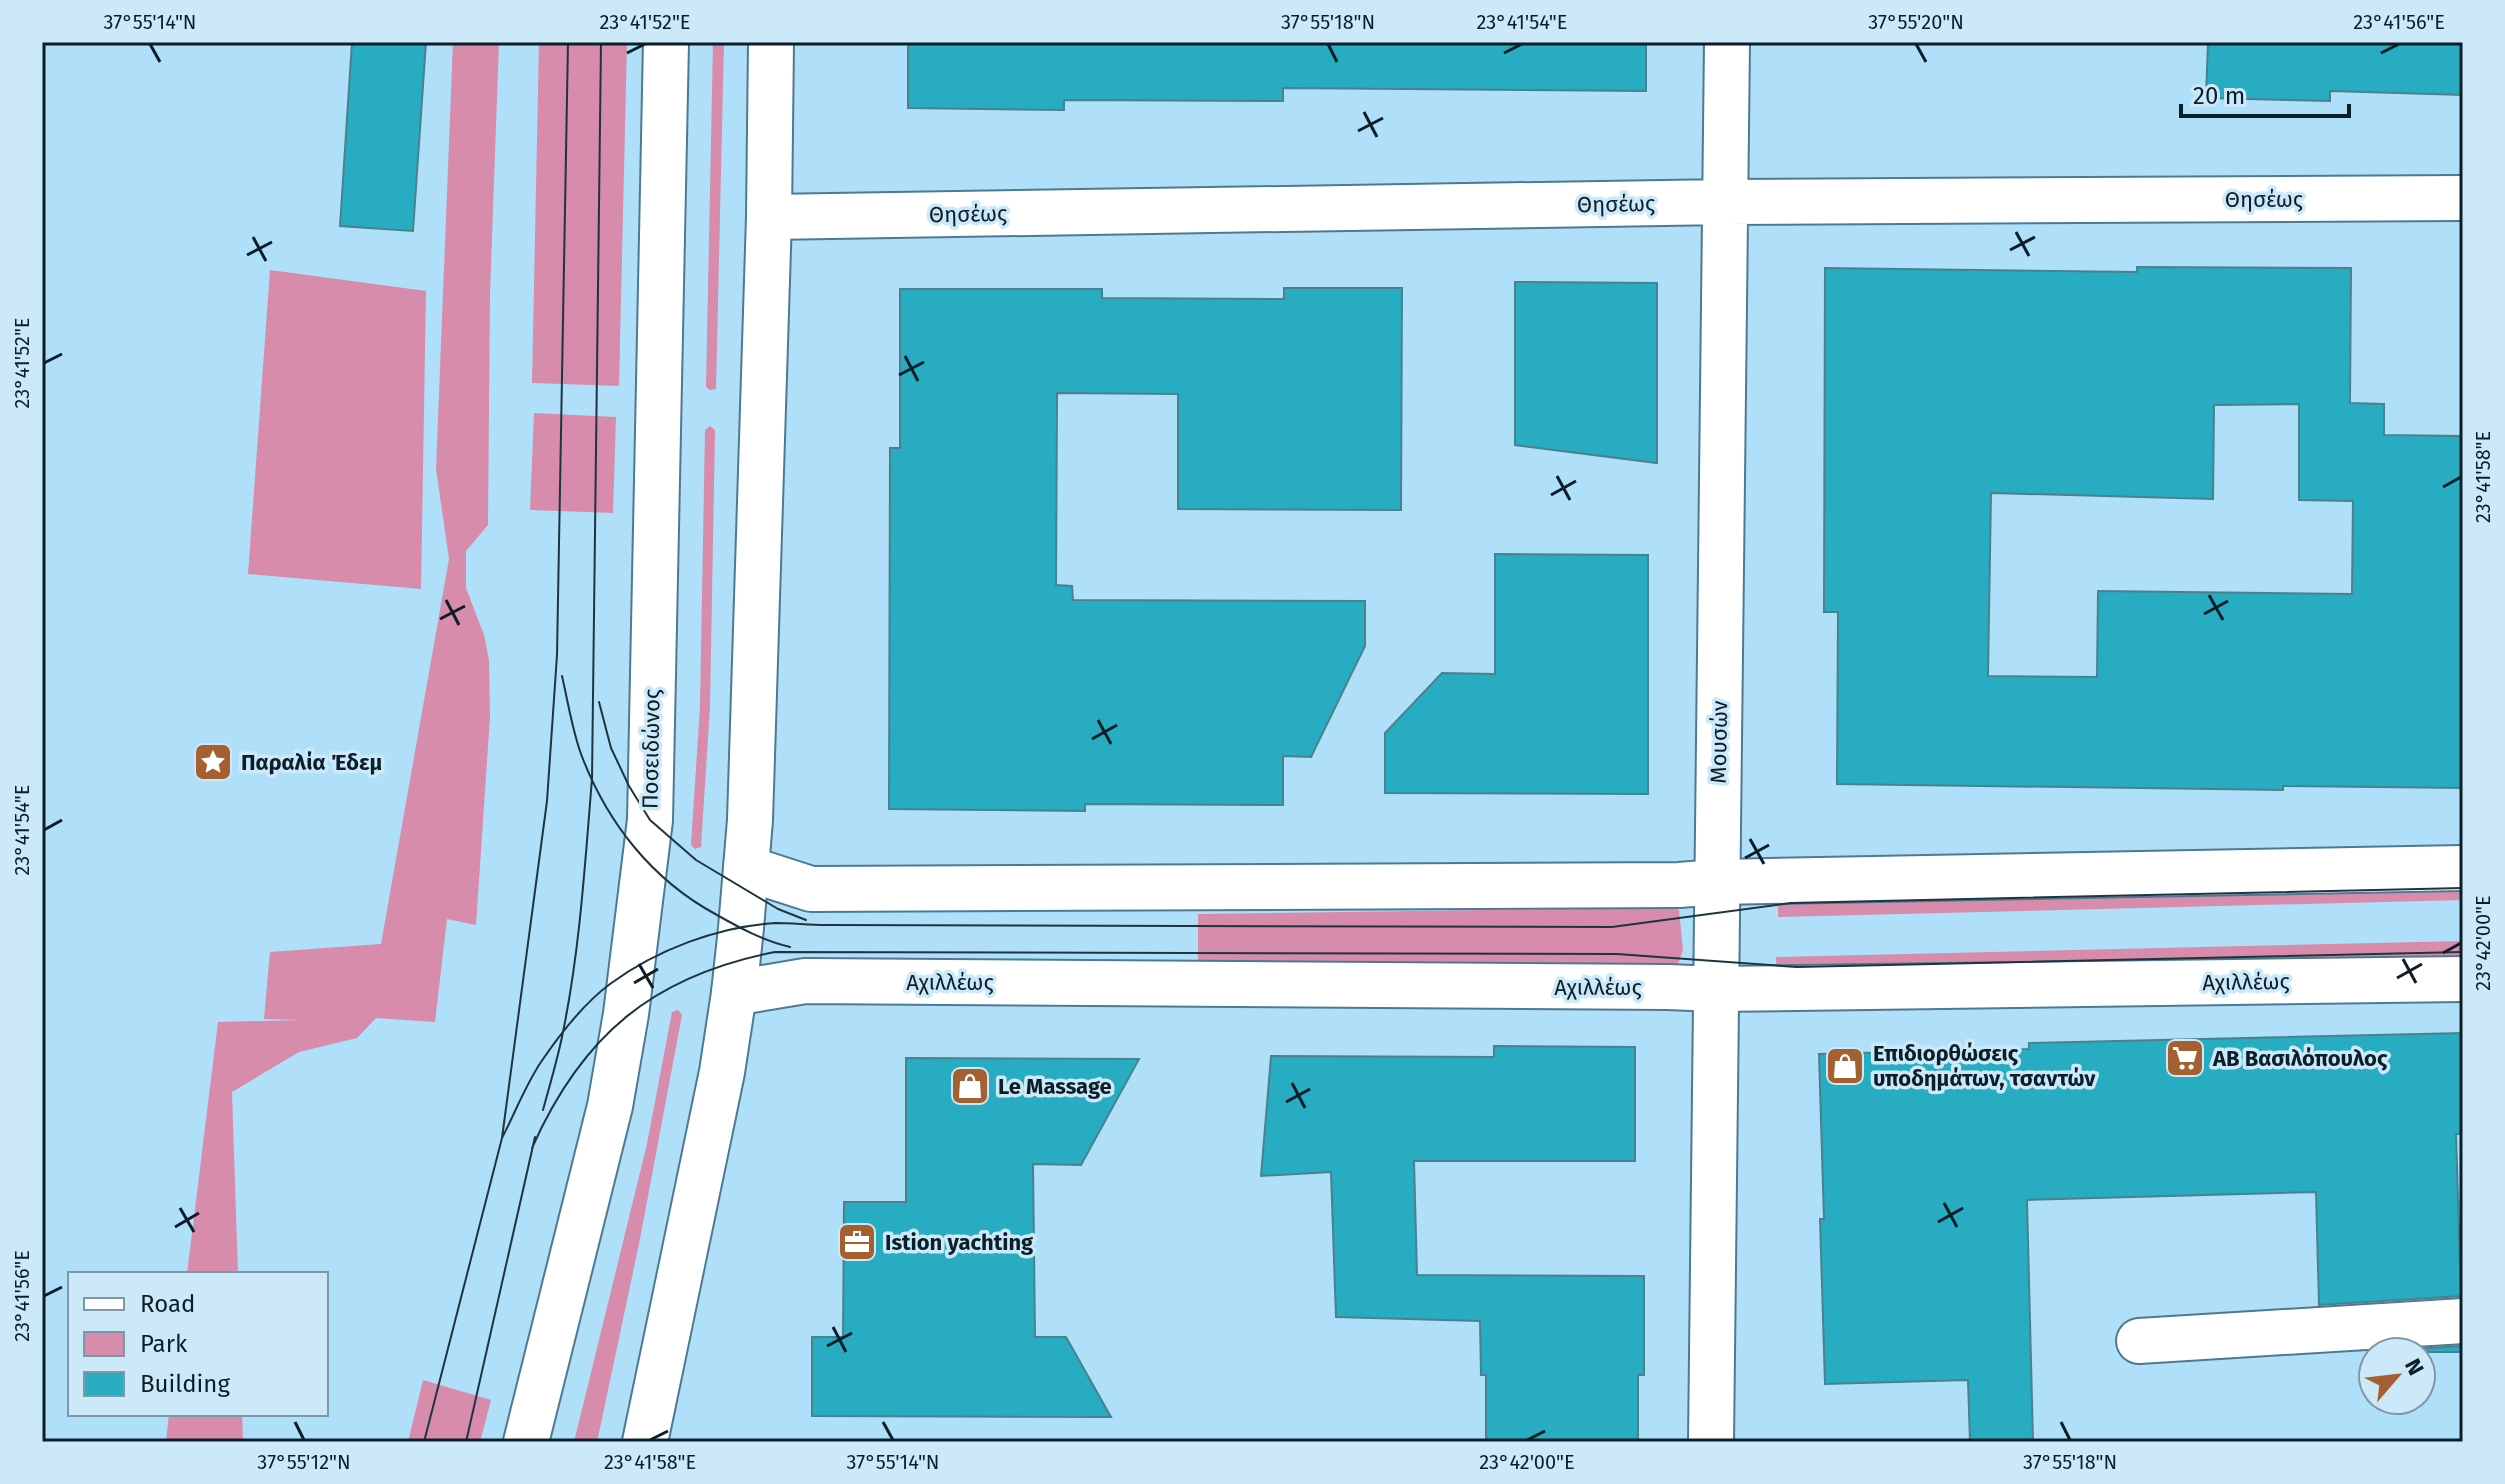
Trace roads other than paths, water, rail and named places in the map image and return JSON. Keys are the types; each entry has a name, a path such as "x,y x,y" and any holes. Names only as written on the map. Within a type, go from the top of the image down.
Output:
{"main road":[{"name":"Ποσειδώνος","path":"526,1442 610,1106 626,1014 650,820 666,42"},
{"path":"645,1442 722,1072 734,993 746,868 769,217 771,42"},
{"name":"Μουσών","path":"1711,1442 1727,42"},
{"name":"Θησέως","path":"769,217 1725,202 2463,198"},
{"path":"746,868 811,889 1663,885 2463,868"},
{"name":"Αχιλλέως","path":"734,993 805,981 1716,989 2463,979"},
{"path":"2139,1341 2463,1321"}],"tram line":[{"path":"424,1442 502,1138 547,801 557,655 568,42"},
{"path":"543,1110 561,1042 574,969 592,779 601,42"},
{"path":"562,676 581,754 604,803 634,847 652,867 694,901 752,934 790,947"},
{"path":"599,702 611,748 650,820 696,860 778,909 806,920"},
{"path":"502,1138 541,1062 572,1020 600,992 628,972 668,951 711,935 754,925 1612,927 1791,903 2463,888"},
{"path":"532,1148 574,1073 626,1017 658,995 693,977 775,952 1617,954 1797,967 2463,952"},
{"path":"466,1442 535,1137"}],"place":[{"name":"Παραλία Έδεμ","path":"213,762"},
{"name":"ΑΒ Βασιλόπουλος","path":"2185,1058"},
{"name":"Επιδιορθώσεις υποδημάτων, τσαντών","path":"1845,1066"},
{"name":"Le Massage","path":"970,1086"},
{"name":"Istion yachting","path":"857,1242"}]}
